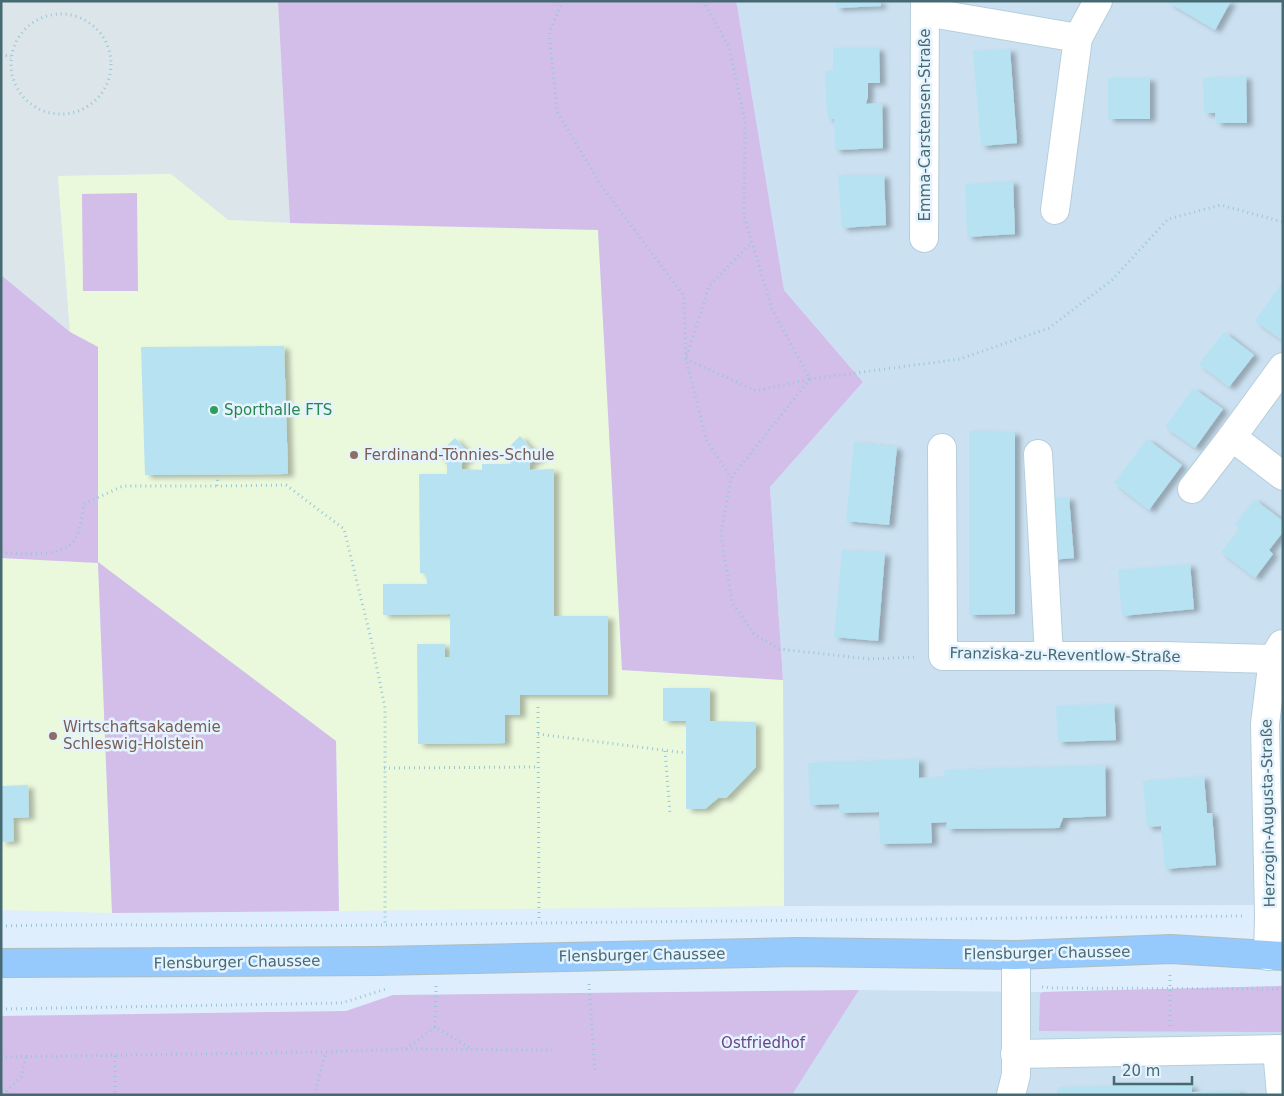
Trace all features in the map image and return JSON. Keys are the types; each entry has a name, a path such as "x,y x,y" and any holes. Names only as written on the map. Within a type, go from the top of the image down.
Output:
{"main road":[{"name":"Flensburger Chaussee","path":"1,963 388,960 797,952 1016,955 1171,949 1276,956"}],"street":[{"path":"1055,210 1078,38 1098,1"},
{"name":"Emma-Carstensen-Straße","path":"924,238 925,7 1078,38"},
{"path":"1192,489 1283,367"},
{"path":"1232,437 1283,476"},
{"name":"Franziska-zu-Reventlow-Straße","path":"942,448 943,656 1163,656 1278,651"},
{"path":"1038,454 1048,656"},
{"name":"Herzogin-Augusta-Straße","path":"1276,956 1269,916 1274,724 1278,651"},
{"path":"1011,1095 1016,1075 1016,955"},
{"path":"1015,1054 1280,1049 1281,1095"}],"path":[{"path":"563,1 549,32 557,112 601,185 684,296 686,359 706,439 730,478"},
{"path":"54,14 68,14 92,25 100,34 107,45 110,71 107,84 101,94 85,108 75,112 53,114 32,105 24,98 13,79 11,57 21,33 30,24 42,17 54,14"},
{"path":"1,54 11,57"},
{"path":"686,359 709,286 752,242"},
{"path":"686,359 756,391 810,379 730,478 721,534 732,602 754,634 779,649 870,659 943,656"},
{"path":"217,486 218,475"},
{"path":"1,552 41,553 66,548 76,539 84,504 123,486 286,485 344,529 371,639 385,708 385,925"},
{"path":"538,707 540,922"},
{"path":"538,734 686,753"},
{"path":"665,751 670,814"},
{"path":"384,768 538,767"},
{"path":"1,926 69,924 385,925 1269,916"},
{"path":"1170,1050 1173,917"},
{"path":"1017,983 1052,988 1283,989"},
{"path":"580,984 589,984 595,1073"},
{"path":"427,986 445,986"},
{"path":"434,1028 436,986"},
{"path":"1,1009 342,1002 392,988"},
{"path":"405,1049 434,1028"},
{"path":"434,1028 472,1049"},
{"path":"1,1057 405,1049 552,1050"},
{"path":"314,1095 326,1052"},
{"path":"115,1056 115,1095"},
{"path":"3,1095 21,1077 26,1057"}],"shaded area":[{"path":"1,1 278,1 290,223 228,220 171,174 58,176 70,332 1,275"},
{"path":"735,1 1283,1 1283,905 784,906 783,680 770,487 863,382 784,290"},
{"name":"Ferdinand-Tönnies-Schule","path":"171,174 228,220 598,229 622,670 783,680 784,906 339,911 336,741 98,563 112,913 1,910 1,558 98,562 98,347 70,332 58,176"},
{"path":"1283,986 1283,1095 792,1095 859,990 1043,992"}],"green space":[{"path":"278,1 735,1 784,290 863,382 770,487 783,680 622,670 598,230 290,223"},
{"path":"137,193 138,291 83,291 82,194"},
{"path":"1,275 70,332 98,347 98,562 336,741 339,911 112,913 98,563 1,558"},
{"path":"1283,986 1283,1032 1039,1031 1040,994 1043,992"},
{"name":"Ostfriedhof","path":"859,990 792,1095 1,1095 1,1016 346,1011 393,995"}],"building":[{"path":"836,1 880,1 881,6 836,8"},
{"path":"1166,1 1231,1 1215,30"},
{"path":"833,48 879,48 880,83 868,83 866,104 882,103 883,148 835,150 834,119 828,119 825,71 833,71"},
{"path":"1010,49 1017,143 981,146 973,51"},
{"path":"1246,76 1247,123 1216,123 1215,113 1204,113 1203,78"},
{"path":"1108,78 1150,78 1150,119 1108,119"},
{"path":"838,175 884,175 886,225 842,228"},
{"path":"1013,181 1015,234 967,237 965,184"},
{"path":"1283,281 1283,341 1255,321"},
{"path":"1224,332 1254,355 1229,387 1199,364"},
{"name":"Sporthalle FTS","path":"284,346 288,474 145,475 141,347"},
{"path":"1193,388 1223,409 1195,448 1165,427"},
{"path":"969,431 1015,432 1015,614 969,615"},
{"path":"520,436 540,458 530,463 530,470 554,469 554,616 608,616 608,695 520,695 520,715 505,715 505,743 418,744 417,644 445,644 445,657 450,657 450,614 383,615 383,584 427,584 426,574 420,573 419,474 447,474 447,465 438,454 455,438 471,455 462,463 462,469 482,470 482,464 512,464 502,454"},
{"path":"1147,439 1182,465 1149,510 1114,483"},
{"path":"854,442 897,447 889,525 846,521"},
{"path":"1069,497 1074,558 1051,560 1046,499"},
{"path":"1254,499 1283,521 1283,532 1269,550 1273,554 1255,578 1221,552 1240,528 1235,524"},
{"path":"842,550 885,553 878,641 834,637"},
{"path":"1190,564 1194,609 1122,616 1118,570"},
{"path":"663,688 710,688 710,721 756,722 756,767 726,798 718,798 705,809 686,809 686,721 663,721"},
{"path":"1114,704 1116,740 1058,742 1056,706"},
{"path":"919,759 919,778 945,777 944,770 1105,765 1106,816 1063,818 1059,828 946,829 947,822 931,823 932,843 880,844 879,812 840,813 839,804 810,805 808,763"},
{"path":"1204,776 1207,813 1212,813 1216,865 1165,869 1161,826 1147,827 1143,781"},
{"path":"28,785 29,817 13,818 14,841 1,842 1,786"},
{"path":"1192,1085 1192,1092 1240,1091 1240,1095 1057,1095 1057,1087"}],"place":[{"name":"Sporthalle FTS","path":"214,410"},
{"name":"Ferdinand-Tönnies-Schule","path":"354,455"},
{"name":"Wirtschaftsakademie Schleswig-Holstein","path":"53,736"}]}
